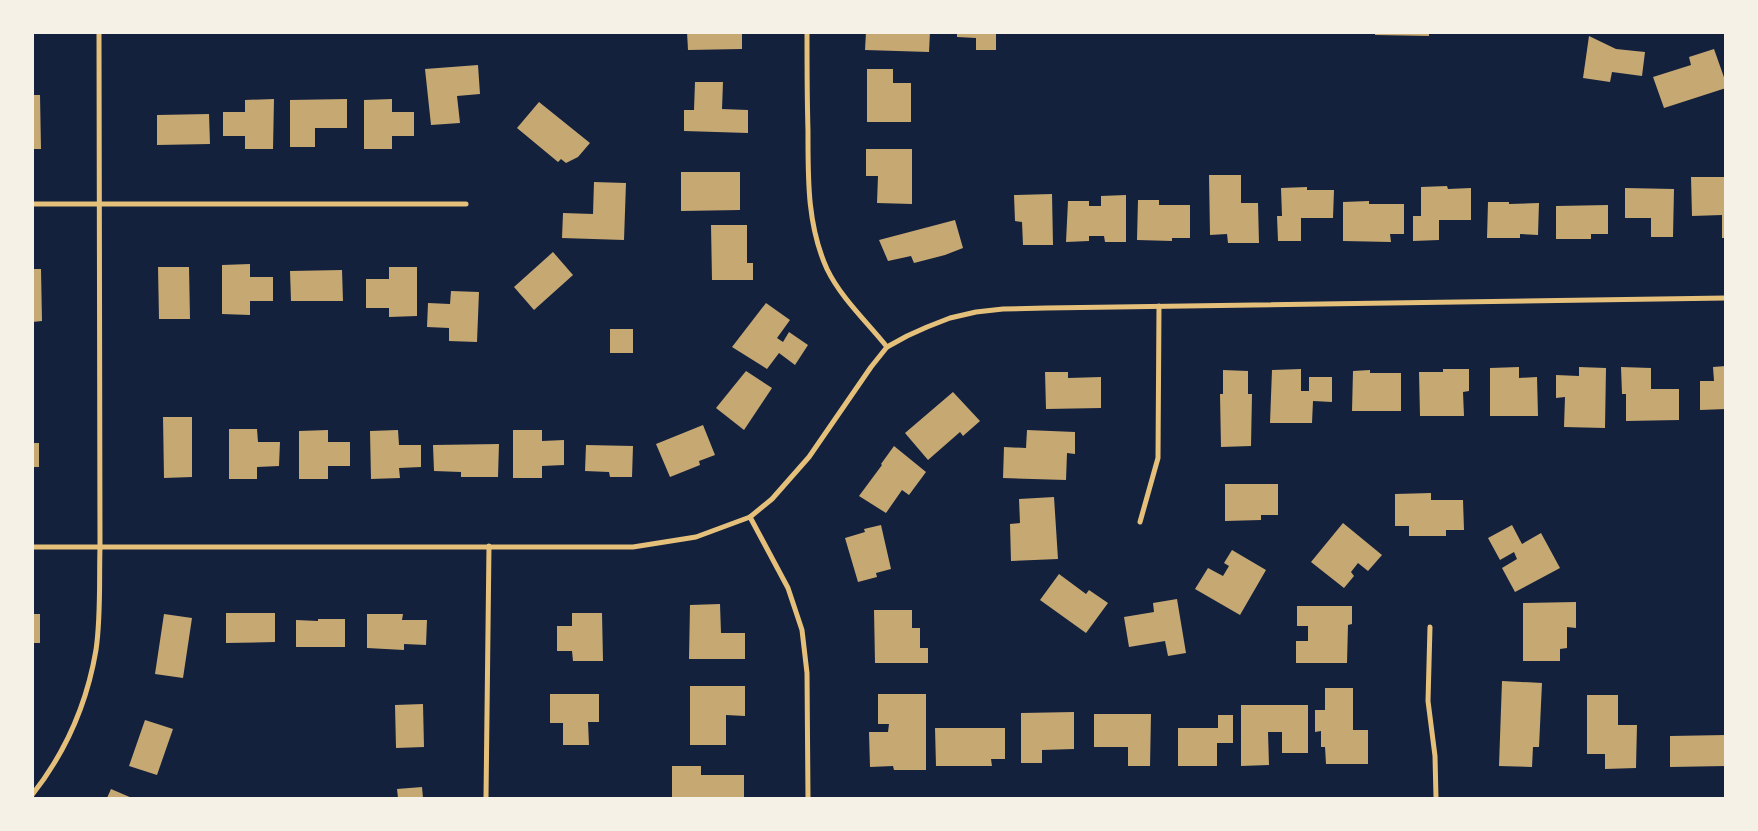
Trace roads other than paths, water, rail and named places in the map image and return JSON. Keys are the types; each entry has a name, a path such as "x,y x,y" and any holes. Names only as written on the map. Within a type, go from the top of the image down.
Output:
{"street":[{"path":"32,795 56,762 73,729 88,686 96,649 98,627 100,547 99,32"},
{"path":"807,32 808,180 810,211 817,245 828,270 842,293 887,347"},
{"path":"32,204 466,204"},
{"path":"32,546 633,547 696,537 750,517 772,499 809,457 887,347 907,336 950,318 976,312 1003,309 1159,306 1726,298"},
{"path":"1140,522 1158,458 1159,306"},
{"path":"750,517 788,588 802,630 807,673 808,798"},
{"path":"486,798 489,546"},
{"path":"1430,627 1428,701 1435,756 1436,798"}]}
